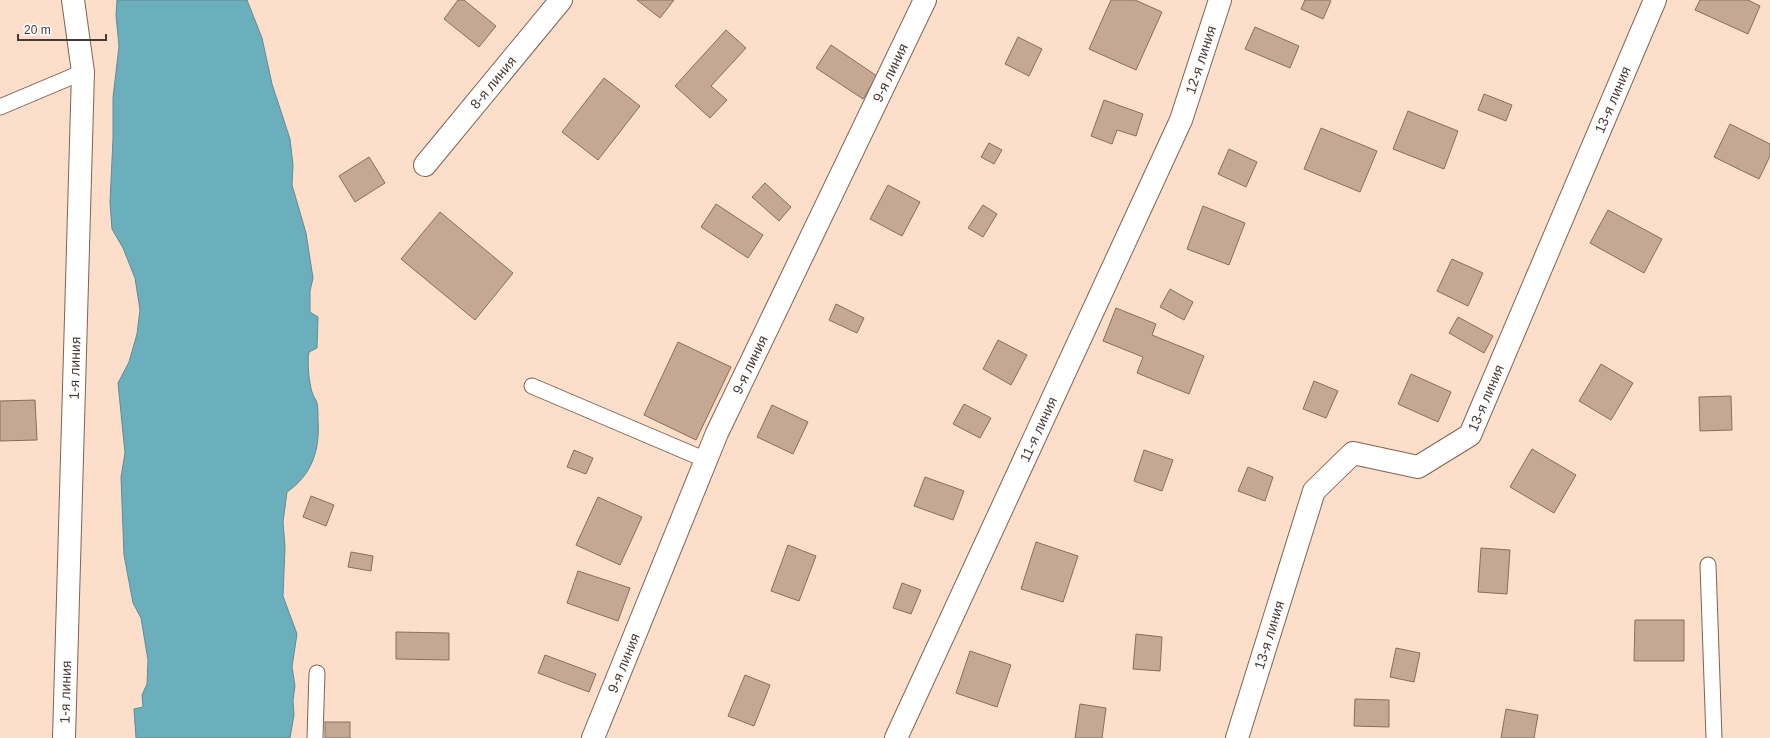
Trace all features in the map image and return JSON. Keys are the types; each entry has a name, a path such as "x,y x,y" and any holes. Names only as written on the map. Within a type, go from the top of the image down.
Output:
{"street":[{"name":"1-я линия","path":"64,738 83,72 73,0"},
{"name":"8-я линия","path":"425,165 561,0"},
{"name":"9-я линия","path":"592,738 717,433 925,0"},
{"name":"12-я линия","path":"1181,120 1220,0"},
{"name":"13-я линия","path":"1237,738 1314,491 1353,453 1418,467 1470,435 1655,0"},
{"name":"11-я линия","path":"896,738 1181,120"}],"lane":[{"path":"0,107 83,72"},
{"path":"532,386 706,460"},
{"path":"1708,565 1714,738"},
{"path":"315,738 317,673"}],"water":[{"path":"117,0 247,0 262,38 272,84 290,139 293,165 292,185 306,233 313,278 310,291 310,312 318,317 317,348 309,352 308,361 312,393 317,402 318,441 309,469 296,485 287,492 283,522 285,547 283,596 297,634 292,667 295,686 293,700 294,715 290,738 136,738 134,709 143,707 142,695 147,684 148,660 141,618 133,603 124,555 121,477 125,453 118,383 129,362 137,334 140,310 135,278 123,248 112,229 110,202 113,98 119,46 116,15"}],"building":[{"path":"458,0 464,0 496,26 479,47 444,19"},
{"path":"637,0 674,0 660,18"},
{"path":"1111,0 1135,0 1162,12 1136,70 1089,49"},
{"path":"1305,0 1331,1 1323,19 1301,9"},
{"path":"1700,0 1748,0 1760,6 1748,34 1695,10"},
{"path":"1255,27 1299,46 1290,68 1245,49"},
{"path":"726,30 746,48 711,86 727,100 710,118 675,86"},
{"path":"1018,37 1042,49 1029,76 1005,64"},
{"path":"831,45 877,76 863,99 816,68"},
{"path":"604,78 640,106 598,160 562,132"},
{"path":"1484,94 1512,105 1506,121 1478,110"},
{"path":"1104,100 1143,114 1136,136 1117,130 1112,144 1091,136"},
{"path":"1408,111 1458,131 1444,169 1393,149"},
{"path":"1730,124 1770,144 1770,156 1759,179 1714,157"},
{"path":"1321,128 1377,151 1360,192 1304,169"},
{"path":"989,143 1002,150 994,164 981,157"},
{"path":"1229,149 1257,162 1246,187 1218,174"},
{"path":"369,157 385,183 355,202 339,176"},
{"path":"765,183 791,207 779,221 752,197"},
{"path":"888,185 920,202 902,236 870,219"},
{"path":"716,204 763,235 748,258 701,227"},
{"path":"983,205 997,214 983,237 968,228"},
{"path":"1203,206 1245,223 1229,265 1187,249"},
{"path":"1608,210 1662,239 1644,273 1590,243"},
{"path":"440,212 513,273 475,320 401,259"},
{"path":"1452,259 1483,273 1468,306 1437,291"},
{"path":"1170,289 1193,302 1184,320 1160,307"},
{"path":"836,304 864,318 857,333 829,320"},
{"path":"1116,308 1156,324 1152,335 1204,356 1189,394 1137,373 1143,357 1103,341"},
{"path":"1458,317 1493,336 1484,353 1449,333"},
{"path":"998,340 1027,355 1011,385 983,369"},
{"path":"678,342 731,367 696,440 644,415"},
{"path":"1601,364 1633,383 1611,420 1579,401"},
{"path":"1411,374 1451,392 1438,422 1398,404"},
{"path":"1314,381 1338,391 1326,418 1303,409"},
{"path":"1731,396 1732,430 1700,431 1699,397"},
{"path":"35,400 37,440 0,441 0,401"},
{"path":"964,404 991,418 980,438 953,424"},
{"path":"772,405 808,422 793,454 757,437"},
{"path":"1532,449 1576,475 1554,513 1510,487"},
{"path":"574,450 593,458 586,474 567,467"},
{"path":"1144,450 1173,460 1162,491 1134,481"},
{"path":"1248,467 1273,477 1265,501 1238,491"},
{"path":"925,477 964,491 953,520 914,506"},
{"path":"311,496 334,505 326,526 303,517"},
{"path":"598,497 642,517 620,565 576,545"},
{"path":"1036,542 1078,556 1063,602 1021,589"},
{"path":"788,545 816,556 799,601 771,591"},
{"path":"1481,548 1510,550 1507,594 1478,592"},
{"path":"351,552 373,556 371,571 348,567"},
{"path":"578,571 630,588 618,621 567,603"},
{"path":"902,583 921,590 911,614 893,608"},
{"path":"1635,620 1684,620 1684,661 1634,661"},
{"path":"396,632 449,633 449,660 396,659"},
{"path":"1136,634 1162,637 1160,671 1133,669"},
{"path":"1396,648 1420,653 1414,682 1390,677"},
{"path":"970,651 1011,665 997,707 956,693"},
{"path":"545,655 596,674 589,692 538,673"},
{"path":"745,675 770,685 754,726 728,716"},
{"path":"1355,699 1389,700 1389,727 1354,726"},
{"path":"1080,704 1106,708 1102,738 1075,738"},
{"path":"1506,709 1538,715 1534,738 1501,738"},
{"path":"325,722 350,722 350,738 325,738"}]}
